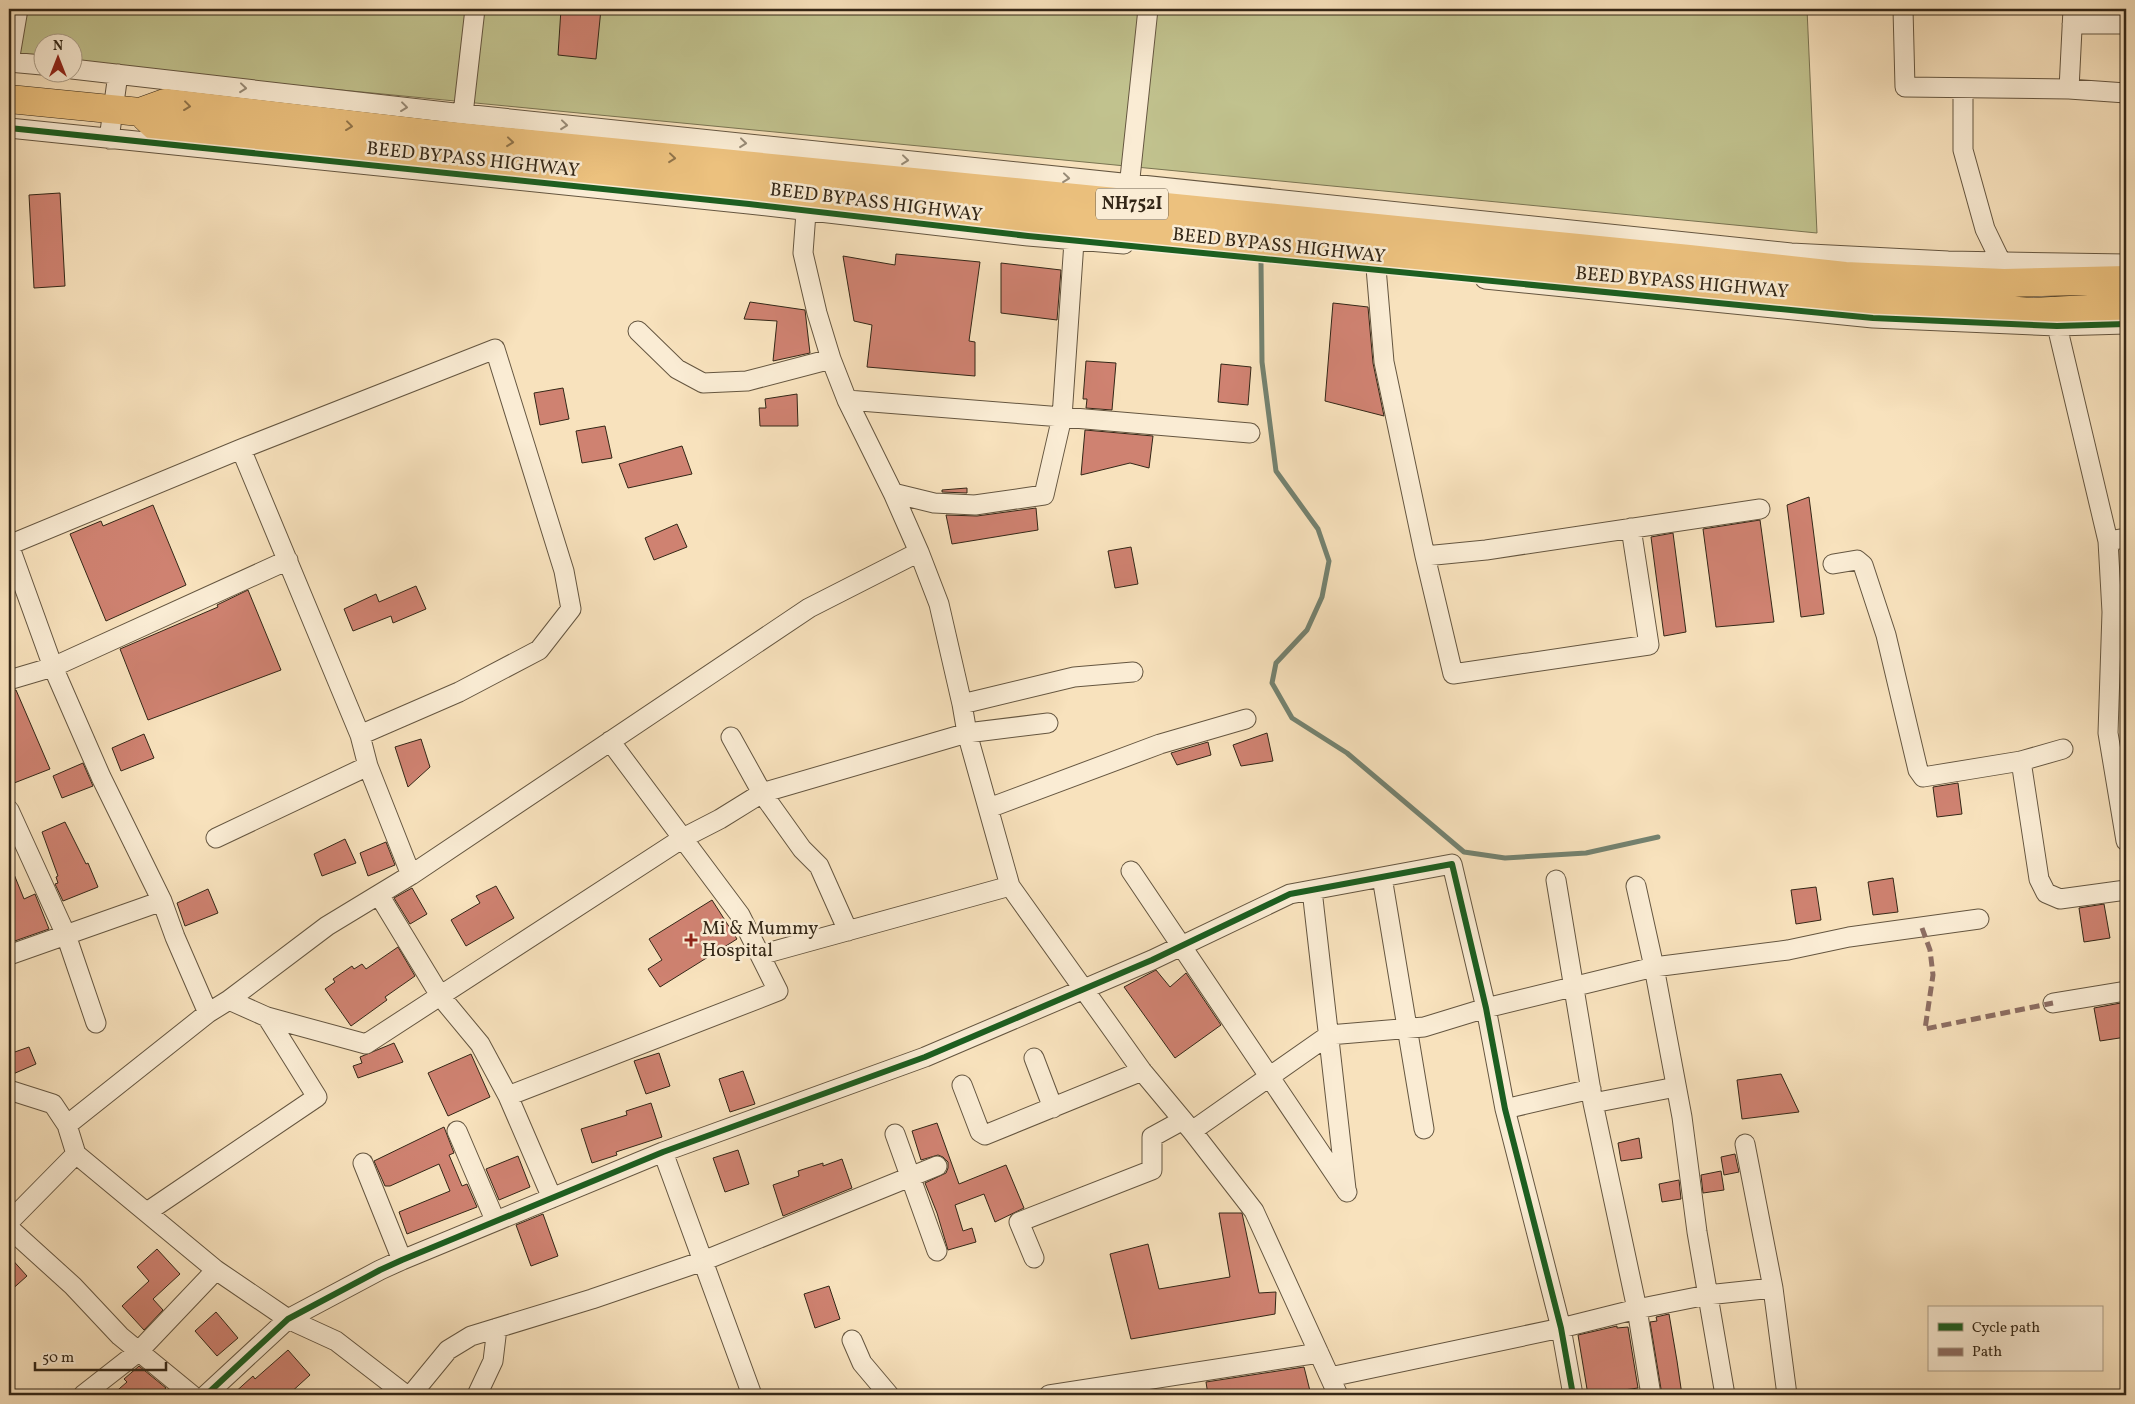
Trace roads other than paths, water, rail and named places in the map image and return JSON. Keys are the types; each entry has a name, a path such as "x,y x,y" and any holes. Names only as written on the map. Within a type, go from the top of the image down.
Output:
{"highway":[{"name":"BEED BYPASS HIGHWAY","path":"9,98 140,112 165,103 809,182 1129,194 1578,239 1846,276 2004,283 2126,280"},
{"name":"BEED BYPASS HIGHWAY","path":"809,182 937,212 1075,233 1578,282 2032,312 2126,306"}],"street":[{"path":"18,9 9,62 32,65"},
{"path":"463,114 475,9"},
{"path":"1129,194 1148,9"},
{"path":"1903,9 1905,88 2069,89 2126,93"},
{"path":"2069,89 2073,16 2126,24"},
{"path":"82,70 463,114 809,182"},
{"path":"108,139 118,74"},
{"path":"1963,88 1963,150 1985,229 2001,262"},
{"path":"9,128 108,139 809,182"},
{"path":"809,182 803,253 831,360 847,400 893,493 939,604 967,733 1010,886 1083,991 1142,1071 1254,1211 1338,1395"},
{"path":"893,493 934,503 975,505 1044,495 1062,417 1075,233"},
{"path":"1578,239 1876,259 2126,264"},
{"path":"1376,262 1384,362 1425,556 1453,674 1649,645 1631,528"},
{"path":"1578,282 1873,318 2057,326 2126,324"},
{"path":"2057,326 2117,540 2112,612 2118,694 2108,733 2126,841"},
{"path":"638,331 677,369 703,383 747,381 831,360"},
{"path":"208,1013 175,938 162,901 101,776 53,667 9,545 241,449 495,349 564,572 571,609 539,650 459,692 360,735"},
{"path":"847,400 1250,433"},
{"path":"241,449 360,735 368,766 411,875"},
{"path":"1425,556 1486,550 1760,508"},
{"path":"67,1125 208,1013 229,1000 327,926 411,875 809,608 919,552"},
{"path":"9,680 53,667 288,560"},
{"path":"1833,564 1857,560 1863,564 1886,635 1918,770 1923,777 2020,760 2062,749"},
{"path":"962,704 1074,677 1133,672"},
{"path":"989,808 1160,744 1246,719"},
{"path":"229,1000 267,1017 366,1044 683,838 720,819 762,793 967,733 1048,723"},
{"path":"731,737 762,793 802,849 819,866 848,931"},
{"path":"508,1096 778,991 740,914 610,740"},
{"path":"2020,760 2039,879 2046,893 2060,900 2126,890"},
{"path":"216,838 368,766"},
{"path":"9,810 66,934 96,1023"},
{"path":"206,1395 288,1319 402,1260 663,1152 925,1057 1083,991 1290,894 1452,864 1486,1008 1506,1109 1561,1328 1574,1395"},
{"path":"1132,871 1347,1192 1312,890"},
{"path":"1382,877 1424,1129"},
{"path":"1556,880 1592,1096 1637,1309 1651,1395"},
{"path":"760,955 1010,886"},
{"path":"1636,886 1654,967 1676,1087 1707,1295 1725,1395"},
{"path":"379,895 440,997 480,1044 508,1096 552,1198"},
{"path":"9,956 162,901"},
{"path":"1034,1258 1019,1222 1152,1170 1152,1137 1187,1126 1271,1077 1328,1035 1424,1027 1486,1008 1654,967 1788,950 1849,938 1979,920"},
{"path":"2053,1003 2126,992"},
{"path":"147,1212 317,1097 267,1017"},
{"path":"1034,1058 1053,1108"},
{"path":"962,1085 980,1132 985,1135 1142,1071"},
{"path":"1506,1109 1592,1096 1676,1087"},
{"path":"9,1090 53,1104 67,1125 76,1154 216,1270 288,1319 336,1341 406,1395"},
{"path":"457,1131 496,1220"},
{"path":"895,1134 938,1251"},
{"path":"1745,1144 1773,1288 1787,1395"},
{"path":"663,1152 752,1395"},
{"path":"9,1222 76,1154"},
{"path":"363,1163 402,1260"},
{"path":"412,1395 448,1350 471,1336 592,1299 703,1261 937,1166"},
{"path":"9,1228 73,1286 120,1336 192,1395"},
{"path":"83,1395 138,1352 216,1270"},
{"path":"1330,1377 1561,1328 1637,1309 1707,1295 1773,1288"},
{"path":"477,1395 493,1361 497,1328"},
{"path":"852,1340 862,1363 889,1395"},
{"path":"1053,1395 1319,1353"}],"waterway":[{"path":"1261,262 1262,362 1276,471 1318,529 1329,561 1322,597 1307,630 1276,663 1272,683 1292,718 1347,753 1464,852 1505,858 1586,853 1658,837"}],"place":[{"name":"Mi & Mummy Hospital","path":"691,940"}]}
